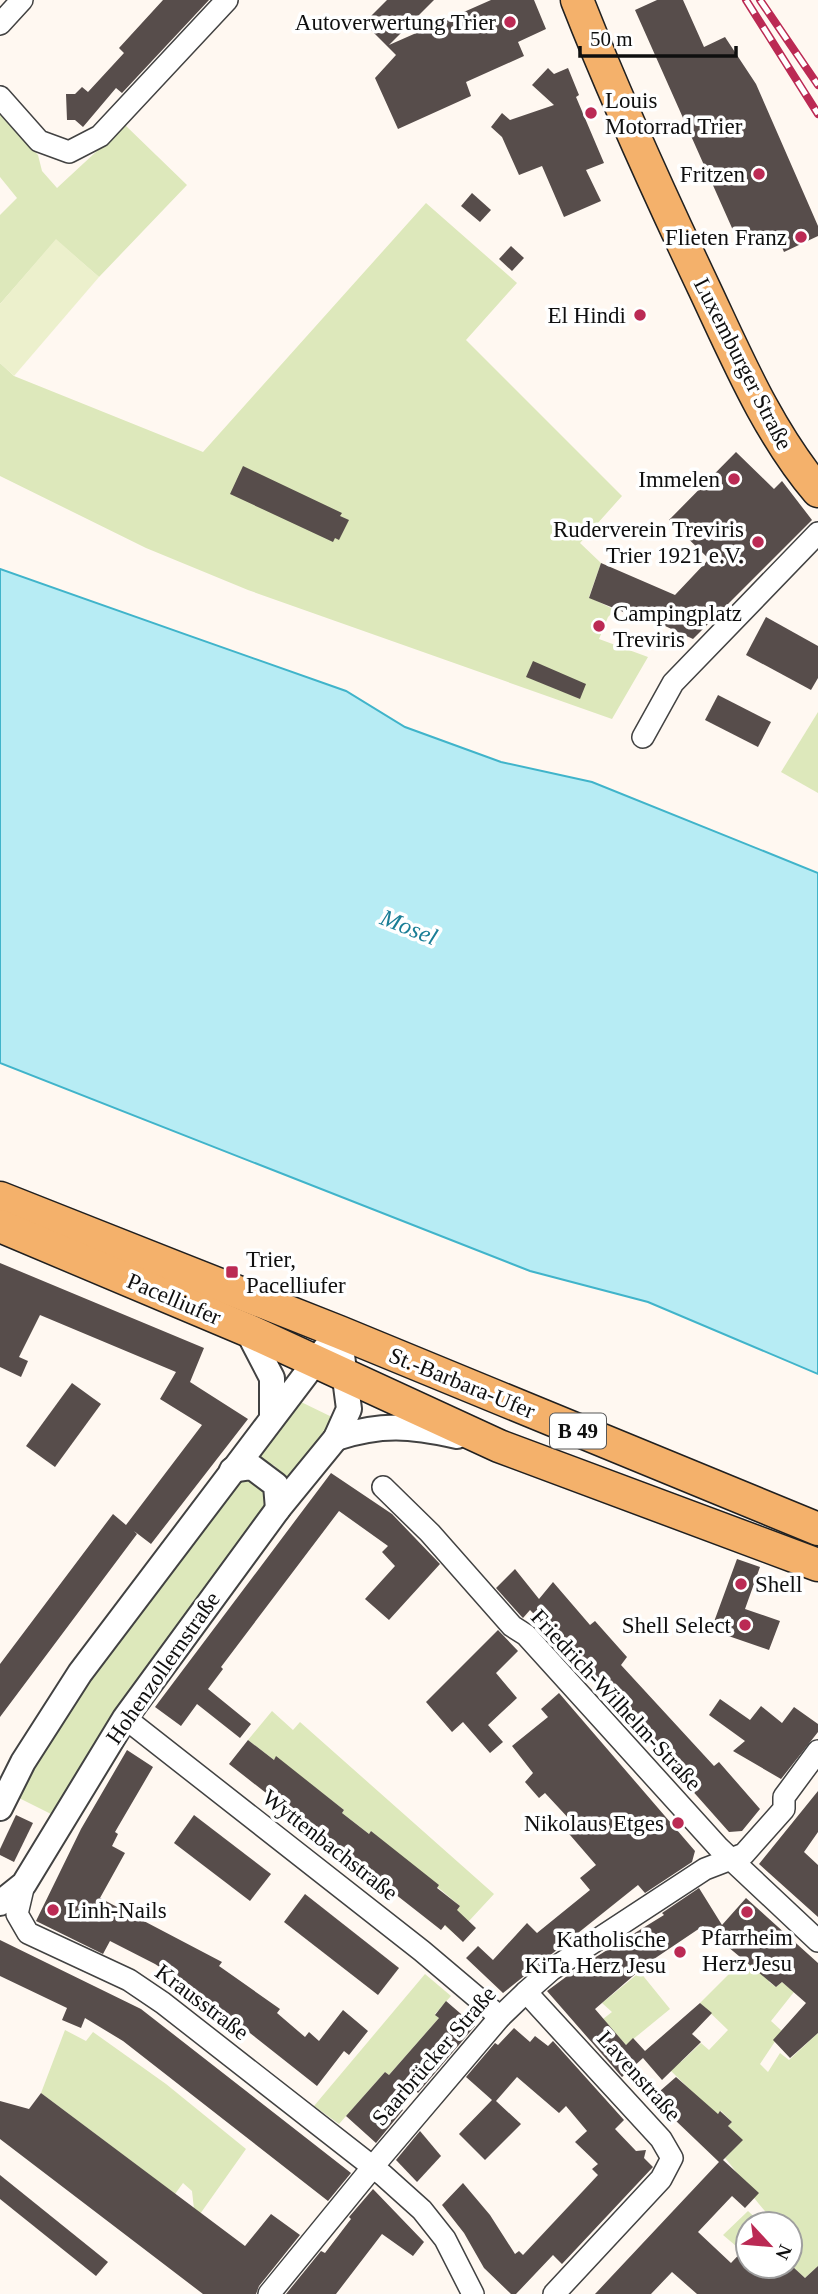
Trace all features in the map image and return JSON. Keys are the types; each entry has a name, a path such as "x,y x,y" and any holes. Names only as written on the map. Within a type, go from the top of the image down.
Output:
{"main road":[{"name":"Luxemburger Straße","path":"577,0 655,183 737,358 792,460 818,491"},
{"name":"Pacelliufer","path":"0,1198 339,1332"},
{"name":"Pacelliufer","path":"0,1226 347,1375"},
{"name":"St.-Barbara-Ufer","path":"339,1332 818,1529"},
{"name":"St.-Barbara-Ufer","path":"347,1375 499,1446 818,1565"}],"street":[{"path":"0,24 22,0"},
{"path":"0,97 39,141 69,152 100,136 227,0"},
{"path":"643,737 673,683 818,534"},
{"path":"247,1330 272,1378 272,1418"},
{"path":"0,1808 6,1779 23,1762 80,1673 339,1332"},
{"name":"Hohenzollernstraße","path":"0,1903 125,1718 278,1510 336,1438 349,1409 347,1375 339,1332"},
{"path":"336,1438 365,1429 394,1425 499,1446"},
{"path":"232,1470 251,1467 276,1485 278,1510"},
{"name":"Friedrich-Wilhelm-Straße","path":"383,1487 430,1533 512,1626 526,1635 729,1858 818,1941"},
{"name":"Wyttenbachstraße","path":"125,1718 422,1951 500,2017"},
{"name":"Saarbrücker Straße","path":"269,2294 372,2167 500,2017 551,1970 705,1869 744,1854 784,1809 784,1797 818,1751"},
{"name":"Krausstraße","path":"12,1884 17,1914 28,1933 129,1980 163,2003 372,2167 422,2210 445,2239 473,2294"},
{"name":"Lavenstraße","path":"526,1992 661,2139 672,2158 661,2179 554,2294"}],"green space":[{"path":"0,114 38,155 42,171 57,188 125,125 187,185 99,277 56,240 0,304 0,215 17,198 0,177"},
{"name":"Campingplatz Treviris","path":"426,203 517,283 466,340 622,496 580,543 601,563 589,597 615,610 608,617 599,639 648,657 612,719 248,590 146,548 0,476 0,363 14,376 203,452"},
{"path":"56,239 99,277 14,376 0,363 0,304"},
{"path":"818,712 818,793 781,772"},
{"path":"299,1401 334,1418 284,1489 275,1466 254,1457"},
{"path":"244,1481 254,1482 266,1491 268,1503 53,1815 15,1796 82,1687 231,1485"},
{"path":"272,1711 293,1730 300,1722 494,1894 456,1935 445,1926 460,1906 371,1831 369,1834 342,1813 344,1810 276,1757 274,1760 248,1740"},
{"path":"743,1960 758,1972 765,1966 769,1982 776,1987 782,1982 794,1992 771,2021 782,2031 760,2064 768,2072 780,2053 789,2060 818,2033 818,2266 805,2278 804,2210 764,2210 725,2158 742,2140 728,2126 732,2122 721,2111 716,2115 669,2069 678,2059 681,2062 701,2043 709,2050 728,2030 700,2003"},
{"path":"640,1972 670,2009 626,2045 603,2019 612,2012 602,2003"},
{"path":"425,1974 451,1996 435,2014 439,2018 389,2075 385,2072 339,2124 314,2106"},
{"path":"65,2030 86,2041 93,2032 166,2084 246,2149 200,2214 194,2209 192,2191 183,2183 175,2194 41,2093"},
{"path":"734,2224 734,2244 723,2235"}],"water":[{"name":"Mosel","path":"0,569 346,691 405,727 501,762 592,782 818,873 818,1374 648,1302 530,1271 0,1063"}],"building":[{"path":"163,0 209,0 122,93 116,88 83,127 75,120 67,120 66,94 75,94 82,87 88,92 124,53 119,48"},
{"path":"387,0 434,0 389,45 491,0 534,0 546,29 518,42 524,56 466,82 471,96 398,129 375,78 396,55 364,23"},
{"path":"657,0 683,0 704,47 725,37 756,84 818,226 818,236 784,252 775,231 740,246 635,10"},
{"path":"548,68 554,74 568,68 579,95 576,97 604,163 586,170 601,201 564,217 542,166 519,175 502,137 491,127 502,113 510,120 554,105 532,85"},
{"path":"472,193 491,210 480,222 461,206"},
{"path":"511,246 524,258 512,271 499,259"},
{"name":"Ruderverein Treviris Trier 1921 e.V.","path":"736,452 774,489 782,481 812,520 693,639 650,619 648,622 589,598 601,563 675,595 709,559 669,520"},
{"path":"243,466 342,513 340,516 349,520 339,540 335,538 333,542 230,494"},
{"path":"766,617 818,646 818,678 811,690 746,655"},
{"path":"533,661 586,684 580,699 526,677"},
{"path":"718,695 771,722 758,747 705,720"},
{"path":"0,1263 204,1348 190,1382 248,1419 151,1544 134,1531 137,1534 0,1717 0,1664 113,1514 126,1525 202,1425 160,1399 176,1372 40,1315 19,1357 28,1361 21,1377 0,1367"},
{"path":"72,1383 101,1404 55,1467 26,1446"},
{"path":"331,1473 392,1514 440,1564 389,1620 365,1599 395,1566 382,1552 388,1546 339,1511 221,1667 223,1669 208,1689 251,1724 240,1738 197,1704 181,1726 155,1707"},
{"name":"Shell Select","path":"737,1559 760,1567 745,1609 780,1621 769,1650 711,1630"},
{"path":"515,1569 539,1599 553,1582 590,1625 595,1621 627,1657 621,1665 714,1766 719,1762 760,1809 742,1831 729,1832 555,1636 530,1610 523,1618 496,1588"},
{"path":"498,1630 518,1651 496,1673 517,1698 488,1725 503,1742 490,1753 463,1722 452,1732 426,1702"},
{"path":"559,1693 695,1851 692,1862 645,1893 638,1885 503,1993 466,1958 478,1946 493,1960 527,1923 537,1933 590,1890 580,1878 596,1865 564,1828 572,1822 545,1793 539,1798 525,1782 533,1773 512,1746 548,1717 541,1709"},
{"path":"720,1699 750,1720 761,1706 782,1723 794,1707 818,1724 818,1732 781,1779 733,1751 745,1741 709,1715"},
{"path":"248,1740 274,1760 276,1756 344,1810 342,1813 369,1834 371,1831 439,1885 437,1888 460,1906 457,1910 476,1928 463,1942 445,1925 441,1930 229,1764"},
{"path":"127,1750 153,1767 115,1832 118,1834 112,1846 125,1853 100,1898 222,1962 219,1966 280,2009 277,2013 305,2037 309,2032 319,2041 343,2010 368,2031 349,2055 344,2051 317,2086 198,1992 155,1964 110,1941 103,1954 36,1921 81,1829"},
{"path":"818,1791 818,1832 804,1852 818,1865 818,1917 759,1864"},
{"path":"16,1815 33,1823 14,1862 0,1855 0,1849"},
{"path":"194,1815 271,1874 250,1901 174,1843"},
{"path":"699,1888 722,1925 746,1898 818,1963 818,2033 790,2058 773,2040 806,2003 782,1982 776,1987 703,1926 648,1963 595,2009 626,2045 633,2038 645,2051 700,2003 712,2013 692,2034 701,2042 662,2080 643,2058 622,2077 547,1991 578,1968 664,1915 662,1913"},
{"path":"305,1894 399,1968 378,1995 284,1922"},
{"path":"0,1940 141,2009 351,2173 328,2201 123,2041 85,2018 81,2028 62,2020 67,2008 0,1976"},
{"path":"446,2001 475,2026 418,2093 410,2085 394,2099 403,2110 376,2143 346,2116 385,2072 389,2075 439,2018 435,2015"},
{"path":"514,2028 530,2042 535,2036 548,2046 553,2041 624,2120 615,2129 636,2151 646,2150 644,2158 653,2167 562,2264 553,2255 516,2294 511,2294 484,2268 464,2233 442,2205 463,2183 490,2215 515,2254 519,2251 523,2255 598,2175 592,2169 598,2164 575,2142 587,2131 566,2106 559,2113 517,2077 496,2101 521,2124 485,2160 459,2134 492,2100 466,2077 495,2043 498,2045"},
{"path":"676,2077 718,2114 720,2111 732,2122 728,2126 743,2140 723,2160 759,2193 745,2208 732,2196 698,2232 731,2263 734,2260 734,2280 804,2280 818,2266 818,2294 697,2294 672,2272 651,2294 595,2294 719,2162 652,2098"},
{"path":"41,2093 245,2246 271,2214 300,2235 259,2286 256,2294 203,2294 0,2139 0,2101 29,2109"},
{"path":"420,2131 441,2156 417,2182 396,2160"},
{"path":"0,2175 108,2262 96,2276 0,2199"},
{"path":"373,2189 424,2242 413,2256 382,2234 336,2294 286,2294 321,2251 325,2253 351,2219 349,2217"}],"railway":[{"path":"746,0 818,114"},
{"path":"760,0 818,85"}],"place":[{"name":"Autoverwertung Trier","path":"510,22"},
{"name":"Louis Motorrad Trier","path":"591,113"},
{"name":"Fritzen","path":"759,174"},
{"name":"Flieten Franz","path":"801,237"},
{"name":"El Hindi","path":"640,315"},
{"name":"Immelen","path":"734,479"},
{"name":"Ruderverein Treviris Trier 1921 e.V.","path":"758,542"},
{"name":"Campingplatz Treviris","path":"599,626"},
{"name":"Trier, Pacelliufer","path":"232,1272"},
{"name":"Shell","path":"741,1584"},
{"name":"Shell Select","path":"745,1625"},
{"name":"Nikolaus Etges","path":"678,1823"},
{"name":"Linh-Nails","path":"53,1910"},
{"name":"Pfarrheim Herz Jesu","path":"747,1912"},
{"name":"Katholische KiTa Herz Jesu","path":"680,1952"}]}
